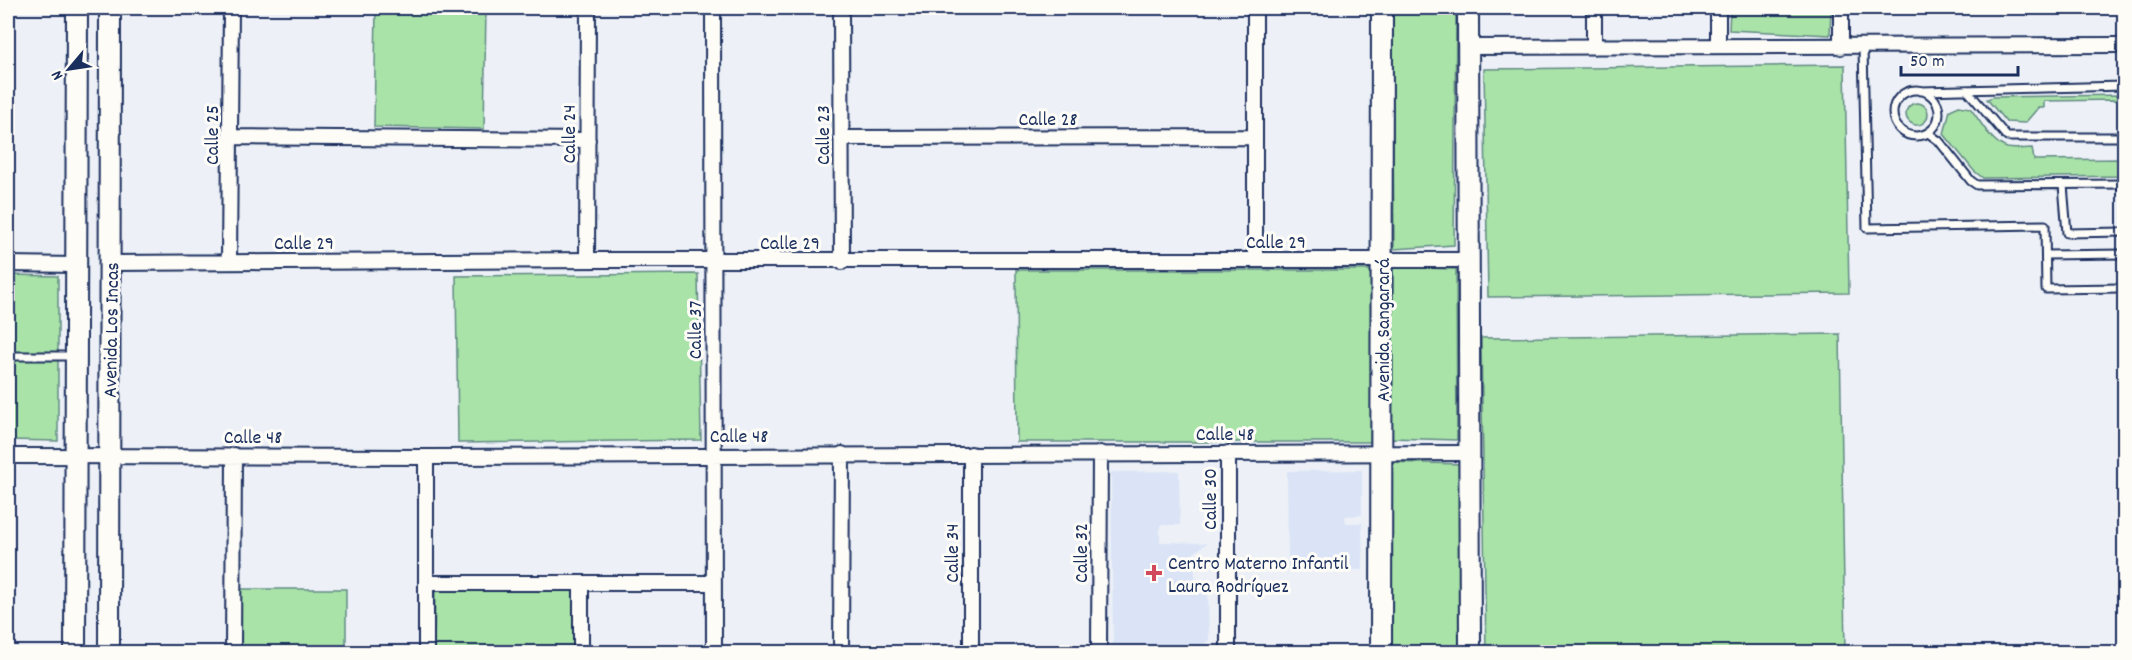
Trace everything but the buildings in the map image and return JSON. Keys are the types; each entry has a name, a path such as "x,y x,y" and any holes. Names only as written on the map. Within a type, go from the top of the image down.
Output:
{"main road":[{"name":"Avenida Los Incas","path":"75,652 77,8"},
{"name":"Avenida Los Incas","path":"109,652 110,8"},
{"name":"Avenida Sangarará","path":"1381,652 1382,8"},
{"path":"1468,8 1470,652"},
{"path":"75,356 109,356"}],"street":[{"name":"Calle 25","path":"230,262 231,8"},
{"name":"Calle 24","path":"587,261 588,8"},
{"name":"Calle 37","path":"713,8 714,652"},
{"name":"Calle 23","path":"841,8 842,262"},
{"path":"1254,8 1255,261"},
{"path":"1594,8 1594,47"},
{"path":"1718,8 1718,46"},
{"path":"1841,8 1841,47"},
{"path":"1468,47 2124,45"},
{"path":"230,137 588,140"},
{"name":"Calle 28","path":"841,138 1255,137"},
{"name":"Calle 29","path":"111,263 1469,260"},
{"path":"8,264 76,265"},
{"name":"Calle 32","path":"1099,652 1100,453"},
{"name":"Calle 30","path":"1228,453 1228,652"},
{"name":"Calle 48","path":"8,456 426,457 713,454 1470,453"},
{"path":"841,652 842,454"},
{"name":"Calle 34","path":"971,454 971,652"},
{"path":"233,652 234,455"},
{"path":"426,457 426,652"},
{"path":"426,583 713,584"},
{"path":"581,583 581,652"}],"lane":[{"path":"1863,47 1867,228 2045,225 2046,289 2124,288"},
{"path":"1921,91 1931,96 1939,108 1937,122 1928,133 1921,136 1907,134 1897,125 1894,111 1899,98 1911,91 2124,86"},
{"path":"1967,90 2007,137 2124,136"},
{"path":"1928,133 1939,141 1975,185 2124,184"},
{"path":"2062,185 2067,233 2124,232"},
{"path":"2046,255 2124,254"},
{"path":"8,356 75,356"}],"shaded area":[{"path":"1362,470 1362,515 1345,516 1346,523 1362,523 1363,570 1288,571 1287,471"},
{"name":"Centro Materno Infantil Laura Rodríguez","path":"1179,471 1180,525 1160,525 1160,542 1207,543 1194,553 1196,593 1208,594 1209,640 1197,652 1113,652 1111,472"}],"green space":[{"path":"376,8 486,8 484,129 374,127"},
{"path":"1392,8 1456,8 1454,245 1394,249"},
{"path":"1730,8 1831,8 1830,35 1729,30"},
{"path":"1845,65 1849,293 1488,297 1484,69"},
{"path":"2124,95 2124,105 2118,100 2044,101 2044,108 2038,108 2025,123 2006,122 1987,99 1993,97"},
{"path":"1917,103 1925,106 1928,114 1925,122 1917,125 1909,122 1906,114 1909,106"},
{"path":"1959,106 1970,108 1991,136 2001,145 2013,149 2032,148 2034,160 2124,159 2124,176 1983,178 1974,171 1944,134 1950,110"},
{"path":"1390,267 1456,269 1457,440 1390,438"},
{"path":"1016,270 1372,270 1373,442 1017,442"},
{"path":"698,274 701,440 458,443 456,276"},
{"path":"8,275 58,276 58,441 8,440"},
{"path":"1840,334 1845,652 1486,652 1481,338"},
{"path":"1388,462 1462,464 1461,652 1388,652"},
{"path":"435,588 573,590 573,652 434,652"},
{"path":"240,589 346,589 346,652 240,652"}],"place":[{"name":"Centro Materno Infantil Laura Rodríguez","path":"1154,573"}]}
